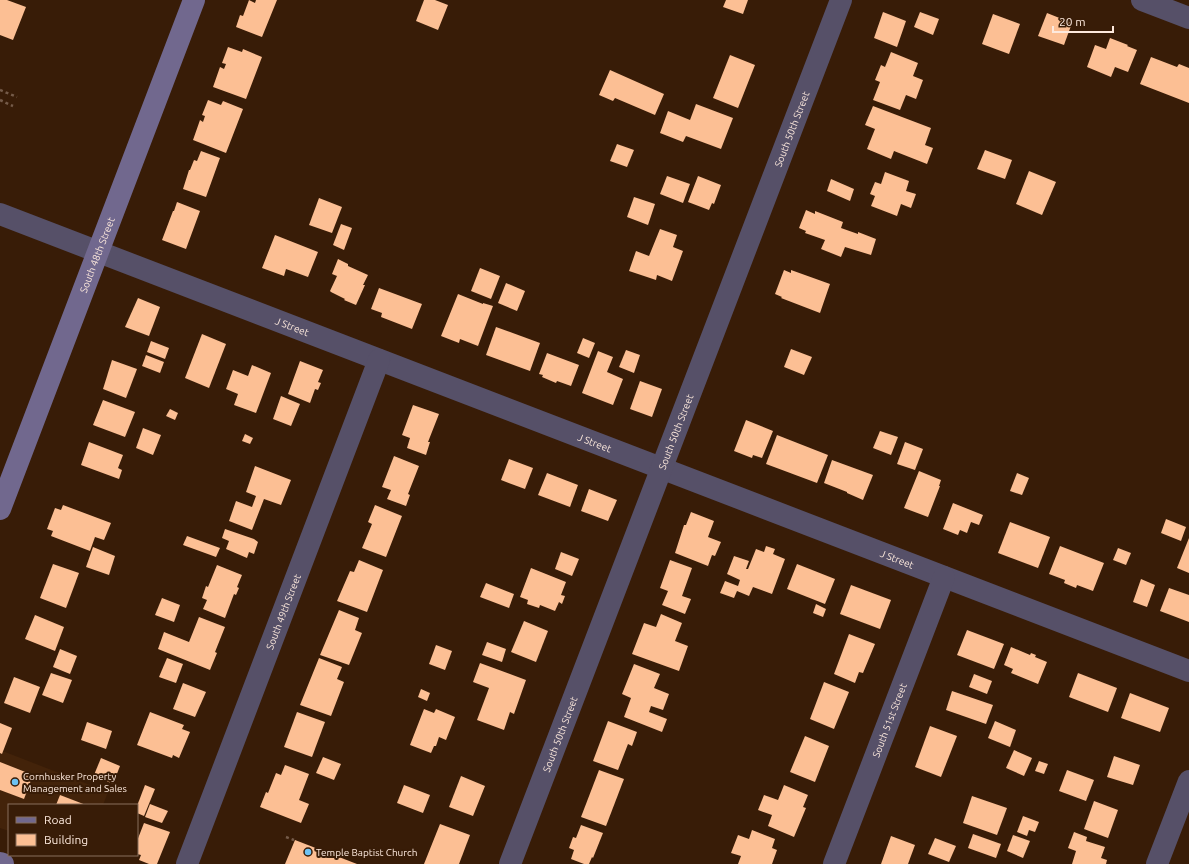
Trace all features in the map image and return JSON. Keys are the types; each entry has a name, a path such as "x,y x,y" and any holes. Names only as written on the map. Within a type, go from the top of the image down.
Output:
{"main road":[{"name":"South 48th Street","path":"0,509 194,0"}],"street":[{"name":"South 50th Street","path":"510,864 841,0"},
{"path":"1142,0 1189,18"},
{"name":"J Street","path":"0,214 1189,672"},
{"name":"South 49th Street","path":"187,864 379,360"},
{"name":"South 51st Street","path":"834,864 944,577"},
{"path":"1157,864 1189,781"}],"path":[{"path":"0,90 17,96"},
{"path":"0,100 13,106"},
{"path":"286,837 294,840"}],"shaded area":[{"path":"0,750 108,792 103,804 8,804 8,831 0,828"}],"building":[{"path":"0,0 7,0 26,7 13,40 0,35"},
{"path":"249,0 255,3 256,0 277,0 262,37 236,27 240,15 243,16"},
{"path":"424,0 435,0 448,5 438,30 416,21"},
{"path":"726,0 748,0 743,14 723,7"},
{"path":"883,12 906,21 897,47 874,38"},
{"path":"920,12 939,19 933,35 914,27"},
{"path":"1047,13 1072,23 1064,45 1038,36"},
{"path":"993,14 1020,24 1009,54 982,44"},
{"path":"1110,38 1137,50 1128,72 1115,67 1111,77 1087,67 1095,45 1106,49"},
{"path":"228,47 242,52 243,49 262,57 246,99 213,87 220,67 224,69 226,64 222,63"},
{"path":"891,52 918,63 913,76 923,80 916,99 906,95 900,110 873,100 880,82 875,80 881,65 885,67"},
{"path":"730,55 755,65 738,108 713,98"},
{"path":"1151,57 1177,67 1179,64 1189,68 1189,103 1140,84"},
{"path":"610,70 664,94 655,115 615,98 613,101 599,95"},
{"path":"208,100 221,105 223,101 243,109 226,153 193,140 200,120 203,122 205,116 202,115"},
{"path":"696,104 733,118 721,149 686,136 683,142 660,133 668,111 690,120"},
{"path":"873,106 931,128 925,145 933,148 927,164 894,151 891,159 867,149 875,129 865,125"},
{"path":"617,144 634,150 627,167 610,161"},
{"path":"985,150 1012,160 1005,179 977,169"},
{"path":"201,151 220,158 206,197 183,189 189,170 194,160 197,161"},
{"path":"1029,171 1056,182 1042,215 1016,204"},
{"path":"885,172 909,181 906,191 916,194 911,208 901,204 897,216 871,206 875,196 870,194 875,182 881,184"},
{"path":"667,176 690,184 683,203 660,194"},
{"path":"698,176 721,185 714,204 712,203 709,210 688,202"},
{"path":"831,179 854,189 850,201 827,191"},
{"path":"634,197 655,204 648,225 627,217"},
{"path":"319,198 342,207 332,233 309,225"},
{"path":"177,202 200,211 186,249 162,240"},
{"path":"806,210 815,214 815,211 843,222 841,228 858,234 858,232 876,239 871,255 845,247 841,257 821,249 825,240 805,233 806,231 799,228"},
{"path":"341,224 352,228 344,250 333,245"},
{"path":"660,229 677,235 673,247 683,251 672,281 657,275 656,280 629,271 636,251 649,256"},
{"path":"275,235 318,252 308,277 286,269 284,276 262,268"},
{"path":"338,259 348,264 348,266 368,275 356,305 344,300 345,299 330,291 337,276 332,274"},
{"path":"480,268 500,276 491,299 471,291"},
{"path":"784,270 791,273 791,270 830,284 820,313 781,298 782,297 775,294"},
{"path":"506,283 525,291 517,311 498,303"},
{"path":"379,288 422,304 412,329 381,317 382,313 371,309"},
{"path":"458,294 483,304 493,306 478,346 460,339 459,343 441,336"},
{"path":"138,298 160,307 149,336 125,327"},
{"path":"496,327 540,343 530,371 486,355"},
{"path":"202,334 226,344 209,388 185,378"},
{"path":"583,338 595,343 589,358 577,353"},
{"path":"151,341 169,348 165,359 147,352"},
{"path":"791,349 812,357 804,375 784,367"},
{"path":"626,350 640,355 634,373 619,367"},
{"path":"598,351 613,357 607,372 623,379 613,405 582,393"},
{"path":"547,353 579,365 571,386 557,381 556,383 542,377 543,375 539,374"},
{"path":"146,355 164,362 160,373 142,366"},
{"path":"112,360 137,369 126,398 103,389"},
{"path":"300,361 323,370 318,382 321,383 318,390 315,389 310,403 288,394"},
{"path":"252,365 271,373 256,413 234,405 238,394 226,389 233,370 248,376"},
{"path":"640,381 662,389 652,417 630,409"},
{"path":"281,396 300,404 291,426 273,419"},
{"path":"103,400 135,412 125,437 93,425"},
{"path":"413,405 439,414 428,442 430,442 426,455 407,448 410,438 402,435"},
{"path":"170,409 178,413 175,420 166,416"},
{"path":"746,420 773,431 762,458 753,455 752,458 734,451"},
{"path":"143,428 161,435 153,455 136,448"},
{"path":"880,431 898,437 891,455 873,448"},
{"path":"245,434 253,438 250,444 242,441"},
{"path":"777,435 828,455 817,483 766,464"},
{"path":"89,442 123,455 118,468 122,470 119,479 81,465"},
{"path":"905,442 923,449 915,470 897,464"},
{"path":"394,456 419,466 408,494 410,495 406,506 387,499 391,490 382,487"},
{"path":"509,459 533,468 525,489 501,480"},
{"path":"832,460 873,475 863,500 824,483"},
{"path":"255,466 291,480 281,505 264,499 252,530 229,521 236,501 252,507 256,496 246,492"},
{"path":"919,471 941,480 928,517 904,508"},
{"path":"547,473 578,485 570,507 538,495"},
{"path":"1017,473 1029,478 1022,495 1010,491"},
{"path":"589,489 617,500 608,521 581,511"},
{"path":"953,503 983,515 979,525 971,522 967,533 960,530 958,535 943,529"},
{"path":"63,505 111,523 104,540 95,537 90,551 51,536 53,531 47,529 55,508 61,510"},
{"path":"375,505 402,516 386,557 362,548 372,524 368,522"},
{"path":"691,512 714,521 708,537 721,542 715,556 712,555 708,566 675,553 684,525 686,525"},
{"path":"1166,519 1186,527 1181,541 1161,533"},
{"path":"1010,522 1050,537 1038,568 998,553"},
{"path":"225,529 254,539 258,542 254,554 249,552 247,558 226,549 229,541 222,538"},
{"path":"187,536 220,548 216,557 183,545"},
{"path":"1189,538 1189,573 1177,568"},
{"path":"766,546 775,549 773,554 785,559 772,594 753,587 749,596 737,591 734,598 720,593 725,581 738,586 740,580 727,574 734,556 749,561 746,569 748,569 756,549 764,552"},
{"path":"1060,546 1104,563 1093,591 1077,585 1076,588 1064,583 1065,580 1049,574"},
{"path":"93,547 115,556 109,575 86,567"},
{"path":"1118,548 1131,553 1126,565 1113,560"},
{"path":"561,552 579,559 572,576 555,569"},
{"path":"359,560 383,570 367,612 337,601 350,571 354,572"},
{"path":"670,560 692,568 682,596 691,599 685,614 662,605 668,591 660,588"},
{"path":"53,564 79,573 66,608 40,598"},
{"path":"797,564 835,579 825,604 787,589"},
{"path":"217,565 242,575 237,587 239,588 236,595 234,594 225,618 203,609 207,600 202,598 206,586 208,587"},
{"path":"531,568 566,582 561,595 565,596 562,604 559,602 555,611 540,605 539,608 527,604 528,600 520,597"},
{"path":"1141,579 1155,585 1147,607 1133,602"},
{"path":"486,583 514,594 509,608 480,597"},
{"path":"851,585 891,600 880,629 840,614"},
{"path":"1169,588 1189,595 1189,622 1160,611"},
{"path":"162,598 180,605 174,622 155,615"},
{"path":"816,604 826,609 823,617 813,613"},
{"path":"339,610 359,618 355,630 362,633 349,665 320,655"},
{"path":"661,614 682,623 675,641 688,646 679,671 632,654 644,623 656,627"},
{"path":"35,615 64,627 55,651 25,639"},
{"path":"199,617 225,627 215,652 217,653 210,670 158,649 164,632 189,642"},
{"path":"524,621 548,631 536,662 511,652"},
{"path":"967,630 1004,644 994,669 957,655"},
{"path":"849,634 875,644 863,673 859,672 855,683 834,674"},
{"path":"487,642 506,649 502,662 482,655"},
{"path":"436,645 452,651 445,670 429,664"},
{"path":"1011,647 1030,655 1031,653 1036,655 1035,657 1047,662 1038,684 1011,673 1013,669 1004,665"},
{"path":"60,649 77,656 70,674 53,667"},
{"path":"167,658 183,664 176,683 159,677"},
{"path":"319,658 342,667 337,679 344,682 331,716 300,705"},
{"path":"480,663 526,680 514,714 510,712 504,730 477,720 489,688 473,682"},
{"path":"634,664 660,674 654,688 669,694 663,710 651,706 649,712 667,719 662,732 624,717 631,698 622,694"},
{"path":"51,673 72,680 63,703 42,695"},
{"path":"1078,673 1117,688 1108,712 1069,697"},
{"path":"974,674 992,681 987,694 969,687"},
{"path":"14,677 40,687 30,713 4,703"},
{"path":"824,682 849,692 834,729 810,719"},
{"path":"183,683 206,692 195,717 173,709"},
{"path":"421,689 430,693 427,701 418,697"},
{"path":"952,691 993,705 986,724 946,710"},
{"path":"1130,693 1169,708 1160,732 1121,718"},
{"path":"424,709 434,713 436,709 455,717 446,740 439,737 436,746 434,746 431,753 410,745"},
{"path":"150,712 184,725 182,729 190,732 179,758 173,755 172,758 137,745"},
{"path":"297,712 325,722 312,757 284,747"},
{"path":"608,721 637,732 632,746 628,744 618,770 593,761"},
{"path":"995,721 1016,730 1010,747 988,738"},
{"path":"87,722 112,731 106,749 81,740"},
{"path":"0,723 12,728 2,754 0,753"},
{"path":"930,726 957,736 941,777 915,767"},
{"path":"805,736 829,746 815,782 790,772"},
{"path":"1014,750 1032,758 1024,776 1006,768"},
{"path":"1114,756 1140,765 1133,785 1107,777"},
{"path":"323,757 341,764 334,780 316,773"},
{"path":"101,758 120,766 113,784 94,775"},
{"path":"1039,761 1048,764 1044,774 1035,771"},
{"name":"Cornhusker Property Management and Sales","path":"0,762 33,775 24,799 0,790"},
{"path":"285,765 309,774 299,800 309,804 301,823 260,807 266,792 268,793 276,773 281,775"},
{"path":"599,770 624,779 606,826 581,817"},
{"path":"1067,770 1094,780 1086,801 1059,791"},
{"path":"461,776 485,786 473,816 449,807"},
{"path":"145,785 155,789 144,816 138,813 138,804"},
{"path":"404,785 430,795 423,813 397,803"},
{"path":"784,785 808,795 803,807 806,808 794,837 768,826 772,815 758,810 764,795 778,800"},
{"path":"60,795 83,804 56,804"},
{"path":"972,796 1007,808 997,835 963,823"},
{"path":"1094,801 1118,810 1108,838 1084,829"},
{"path":"150,804 168,811 162,823 145,817"},
{"path":"1023,816 1039,822 1035,832 1029,830 1027,836 1017,832"},
{"path":"144,823 170,832 157,864 149,864 139,860 141,855 138,854 138,838"},
{"path":"440,824 470,835 459,864 424,864"},
{"path":"581,825 603,833 589,864 584,864 571,859 574,850 569,848 573,837 576,838"},
{"path":"752,830 775,839 772,848 777,850 772,864 738,864 741,856 731,853 738,835 749,839"},
{"path":"1074,832 1087,837 1086,841 1105,847 1101,858 1107,860 1106,864 1072,864 1076,851 1068,848"},
{"path":"973,834 1001,844 996,858 968,848"},
{"path":"1013,835 1030,841 1023,858 1007,851"},
{"path":"891,836 915,845 908,864 881,864"},
{"path":"935,838 956,846 949,862 928,854"},
{"name":"Temple Baptist Church","path":"295,840 357,864 285,864"}],"place":[{"name":"Cornhusker Property Management and Sales","path":"15,782"},
{"name":"Temple Baptist Church","path":"308,852"}]}
